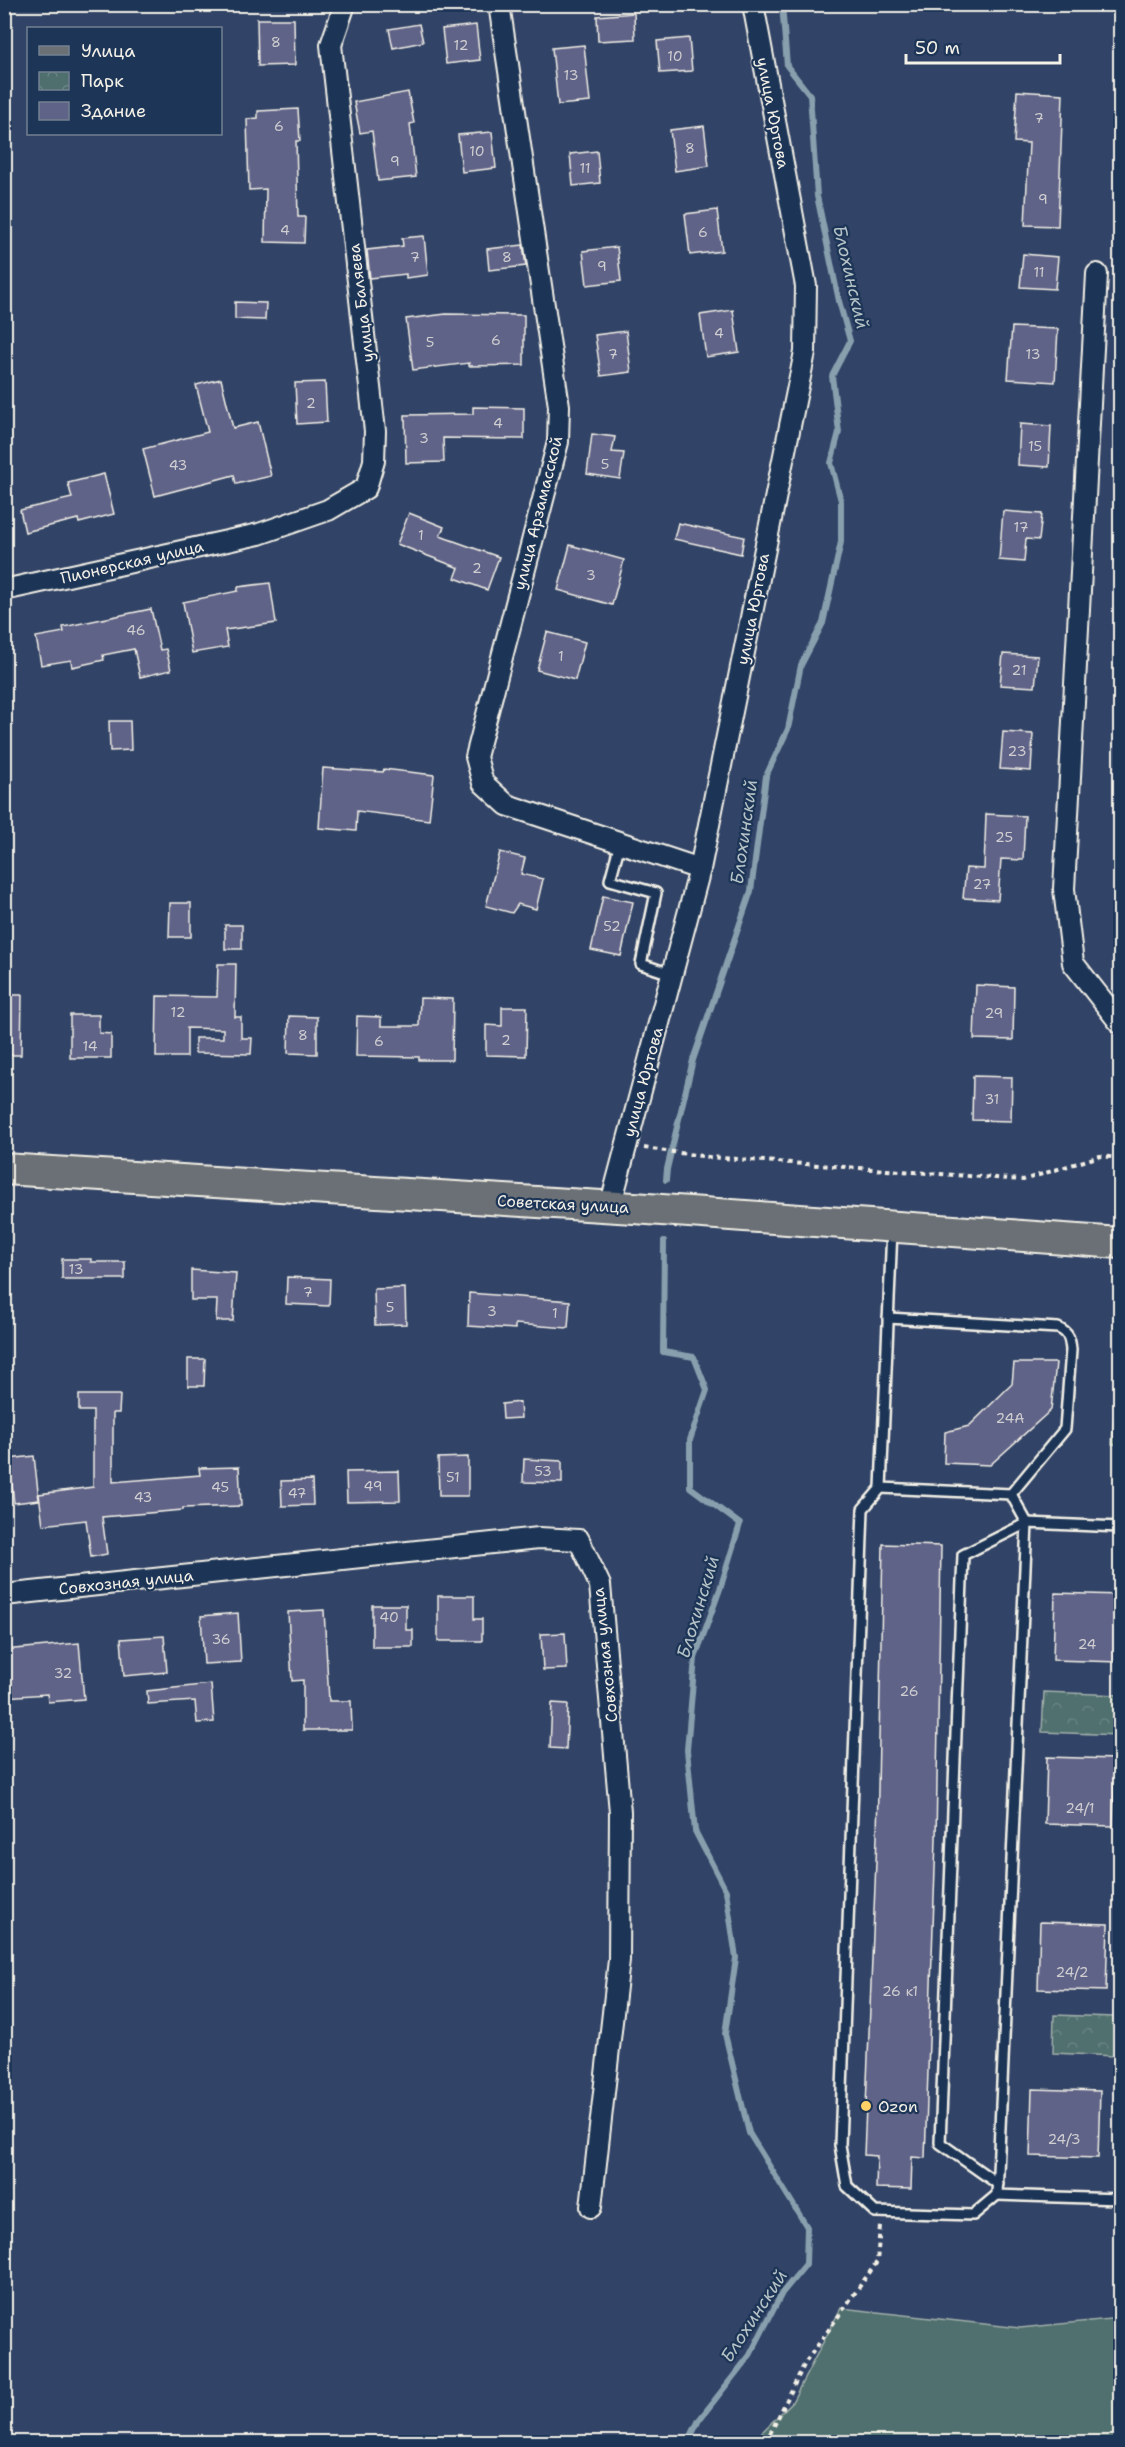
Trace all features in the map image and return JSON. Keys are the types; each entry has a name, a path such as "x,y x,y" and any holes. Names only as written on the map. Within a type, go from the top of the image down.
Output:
{"main road":[{"name":"Советская улица","path":"4,1169 610,1207 1120,1243"}],"street":[{"name":"улица Баляева","path":"259,534 328,510 366,488 374,461 374,419 331,45 345,4"},
{"name":"улица Арзамасской","path":"499,4 560,406 558,442 476,757 483,783 507,805 700,869"},
{"name":"улица Юртова","path":"610,1207 700,869 805,352 806,286 753,4"},
{"path":"1097,274 1064,889 1073,963 1120,1023"},
{"name":"Пионерская улица","path":"4,590 259,534"},
{"name":"Совхозная улица","path":"4,1595 539,1538 579,1540 600,1585 620,1812 619,1960 591,2207"}],"lane":[{"path":"620,843 610,880 656,893 641,964 671,974"},
{"path":"892,1227 881,1488 863,1509 840,2145 847,2186 875,2212 973,2215 997,2195 1120,2199"},
{"path":"888,1318 1058,1328 1066,1332 1070,1338 1071,1350 1065,1429 1011,1494"},
{"path":"881,1488 1011,1494"},
{"path":"997,2195 1027,1523 1011,1494"},
{"path":"998,2184 940,2144 963,1556 1027,1523 1120,1527"}],"path":[{"path":"650,1148 709,1157 1023,1180 1100,1156 1120,1158"},
{"path":"766,2442 805,2363 877,2262 882,2212"}],"green space":[{"path":"1120,1327 1120,1445 1112,1444"},
{"path":"1044,1692 1120,1695 1120,1735 1042,1732"},
{"path":"1054,2015 1115,2017 1114,2056 1053,2053"},
{"path":"841,2308 1020,2328 1120,2318 1120,2442 752,2442 792,2402"}],"building":[{"path":"634,13 635,39 598,41 597,16"},
{"path":"257,19 294,19 295,65 258,66"},
{"path":"419,24 423,42 393,48 389,29"},
{"path":"476,25 480,60 446,64 442,29"},
{"path":"689,38 692,71 660,73 657,41"},
{"path":"584,45 590,102 558,105 552,48"},
{"path":"1017,91 1063,94 1058,226 1025,225 1029,143 1014,142"},
{"path":"408,92 414,123 410,124 416,177 378,181 372,131 360,133 354,102"},
{"path":"298,109 300,141 296,141 298,217 305,217 304,243 265,242 266,189 249,190 247,119 258,118 258,111"},
{"path":"704,126 709,166 675,171 670,130"},
{"path":"492,132 496,168 462,172 458,135"},
{"path":"597,151 600,183 573,186 570,154"},
{"path":"717,210 722,251 690,255 685,214"},
{"path":"424,236 428,275 406,278 406,274 370,278 367,250 403,246 402,238"},
{"path":"523,245 526,266 489,270 487,249"},
{"path":"617,247 621,281 587,285 583,251"},
{"path":"1023,254 1058,257 1055,289 1020,287"},
{"path":"235,302 266,303 265,320 235,319"},
{"path":"733,310 739,352 706,357 700,315"},
{"path":"446,314 524,315 524,365 469,366 469,363 413,370 406,319"},
{"path":"1012,327 1058,329 1055,382 1008,379"},
{"path":"626,331 631,372 601,376 595,335"},
{"path":"221,379 233,428 258,422 271,476 236,484 234,475 155,496 143,449 208,432 196,385"},
{"path":"325,382 327,422 297,424 295,383"},
{"path":"473,407 524,408 524,439 443,438 444,462 406,463 405,415 473,414"},
{"path":"1020,424 1051,426 1049,467 1018,465"},
{"path":"592,434 615,437 612,452 624,453 620,479 587,474"},
{"path":"104,474 114,514 79,523 78,519 25,532 20,510 72,498 68,483"},
{"path":"1003,511 1042,514 1039,540 1026,539 1024,562 999,560"},
{"path":"409,513 444,527 440,536 499,557 487,590 455,578 459,568 397,544"},
{"path":"678,523 744,537 741,554 674,539"},
{"path":"570,545 624,560 612,605 558,590"},
{"path":"270,583 276,623 225,630 228,647 192,653 183,602 238,591 238,587"},
{"path":"151,609 160,650 166,649 171,670 140,677 134,649 103,655 104,660 72,667 71,660 41,665 36,637 64,632 63,627"},
{"path":"547,632 585,642 575,680 537,670"},
{"path":"1003,654 1038,656 1035,687 1000,685"},
{"path":"109,721 130,721 131,750 110,751"},
{"path":"1003,732 1033,734 1031,771 1000,769"},
{"path":"323,768 383,772 384,769 434,775 429,820 357,811 356,831 319,828"},
{"path":"986,814 1025,816 1023,860 1001,859 998,900 963,898 966,868 984,869"},
{"path":"500,852 525,858 521,874 543,879 536,909 518,904 512,913 486,906"},
{"path":"603,896 633,902 621,956 591,950"},
{"path":"170,903 191,903 191,937 169,937"},
{"path":"225,925 242,925 242,949 225,949"},
{"path":"218,964 236,964 235,1017 241,1017 241,1038 252,1038 251,1054 195,1053 195,1038 223,1038 223,1029 187,1028 187,1057 156,1057 157,996 217,997"},
{"path":"976,985 1014,987 1013,1040 974,1039"},
{"path":"4,995 22,995 21,1055 4,1055"},
{"path":"420,998 453,999 452,1060 356,1056 357,1016 381,1017 381,1026 419,1026"},
{"path":"502,1007 527,1007 526,1056 486,1055 486,1025 502,1026"},
{"path":"70,1015 99,1015 99,1033 111,1034 111,1058 70,1058"},
{"path":"289,1016 317,1017 317,1054 288,1053"},
{"path":"973,1076 1012,1077 1011,1121 972,1120"},
{"path":"62,1259 125,1262 125,1279 62,1279"},
{"path":"191,1270 236,1273 233,1321 216,1321 217,1300 191,1300"},
{"path":"287,1277 330,1279 329,1306 286,1304"},
{"path":"405,1288 406,1324 375,1325 374,1289"},
{"path":"469,1293 570,1301 568,1328 515,1324 515,1329 468,1326"},
{"path":"188,1359 205,1359 204,1386 188,1386"},
{"path":"1014,1363 1056,1363 1051,1410 990,1465 944,1463 945,1432 969,1426 1012,1384"},
{"path":"79,1395 120,1395 119,1413 113,1413 113,1482 200,1475 199,1468 239,1467 241,1506 183,1508 183,1510 102,1517 107,1554 91,1557 86,1520 43,1525 39,1494 93,1487 93,1411 79,1411"},
{"path":"520,1402 521,1418 503,1419 502,1404"},
{"path":"34,1456 39,1500 14,1503 9,1459"},
{"path":"468,1457 468,1496 439,1496 438,1458"},
{"path":"524,1459 562,1461 562,1483 523,1482"},
{"path":"399,1471 400,1501 347,1502 346,1472"},
{"path":"312,1480 313,1505 282,1506 281,1481"},
{"path":"883,1544 941,1546 936,1840 925,2158 912,2157 911,2189 876,2188 877,2156 864,2155 877,1837"},
{"path":"1055,1593 1120,1595 1120,1662 1053,1660"},
{"path":"438,1596 474,1596 474,1619 482,1619 482,1641 438,1641"},
{"path":"372,1605 406,1605 406,1630 413,1630 413,1647 372,1647"},
{"path":"324,1610 329,1701 351,1701 352,1730 303,1730 303,1680 292,1681 288,1612"},
{"path":"238,1613 241,1662 204,1664 201,1616"},
{"path":"565,1633 567,1669 543,1670 541,1634"},
{"path":"164,1636 167,1672 124,1676 121,1639"},
{"path":"79,1643 84,1699 48,1702 47,1694 4,1697 4,1650"},
{"path":"211,1684 214,1722 197,1723 195,1701 148,1704 147,1691"},
{"path":"552,1703 568,1704 566,1749 550,1748"},
{"path":"1047,1757 1115,1759 1113,1826 1045,1824"},
{"path":"1040,1922 1108,1924 1106,1991 1038,1989"},
{"path":"1032,2089 1100,2091 1098,2158 1030,2156"}],"waterway":[{"name":"Блохинский","path":"666,1180 693,1060 751,891 766,776 788,729 801,665 823,623 841,542 841,501 831,463 839,432 832,376 850,341 839,301 817,196 810,95 787,66 782,4"},
{"name":"Блохинский","path":"664,1241 663,1352 694,1357 707,1390 690,1440 690,1487 740,1524 695,1658 687,1750 695,1831 726,1891 736,1958 725,2034 749,2133 807,2227 806,2264 782,2293 750,2355 699,2420 688,2442"}],"place":[{"name":"Ozon","path":"866,2106"}]}
